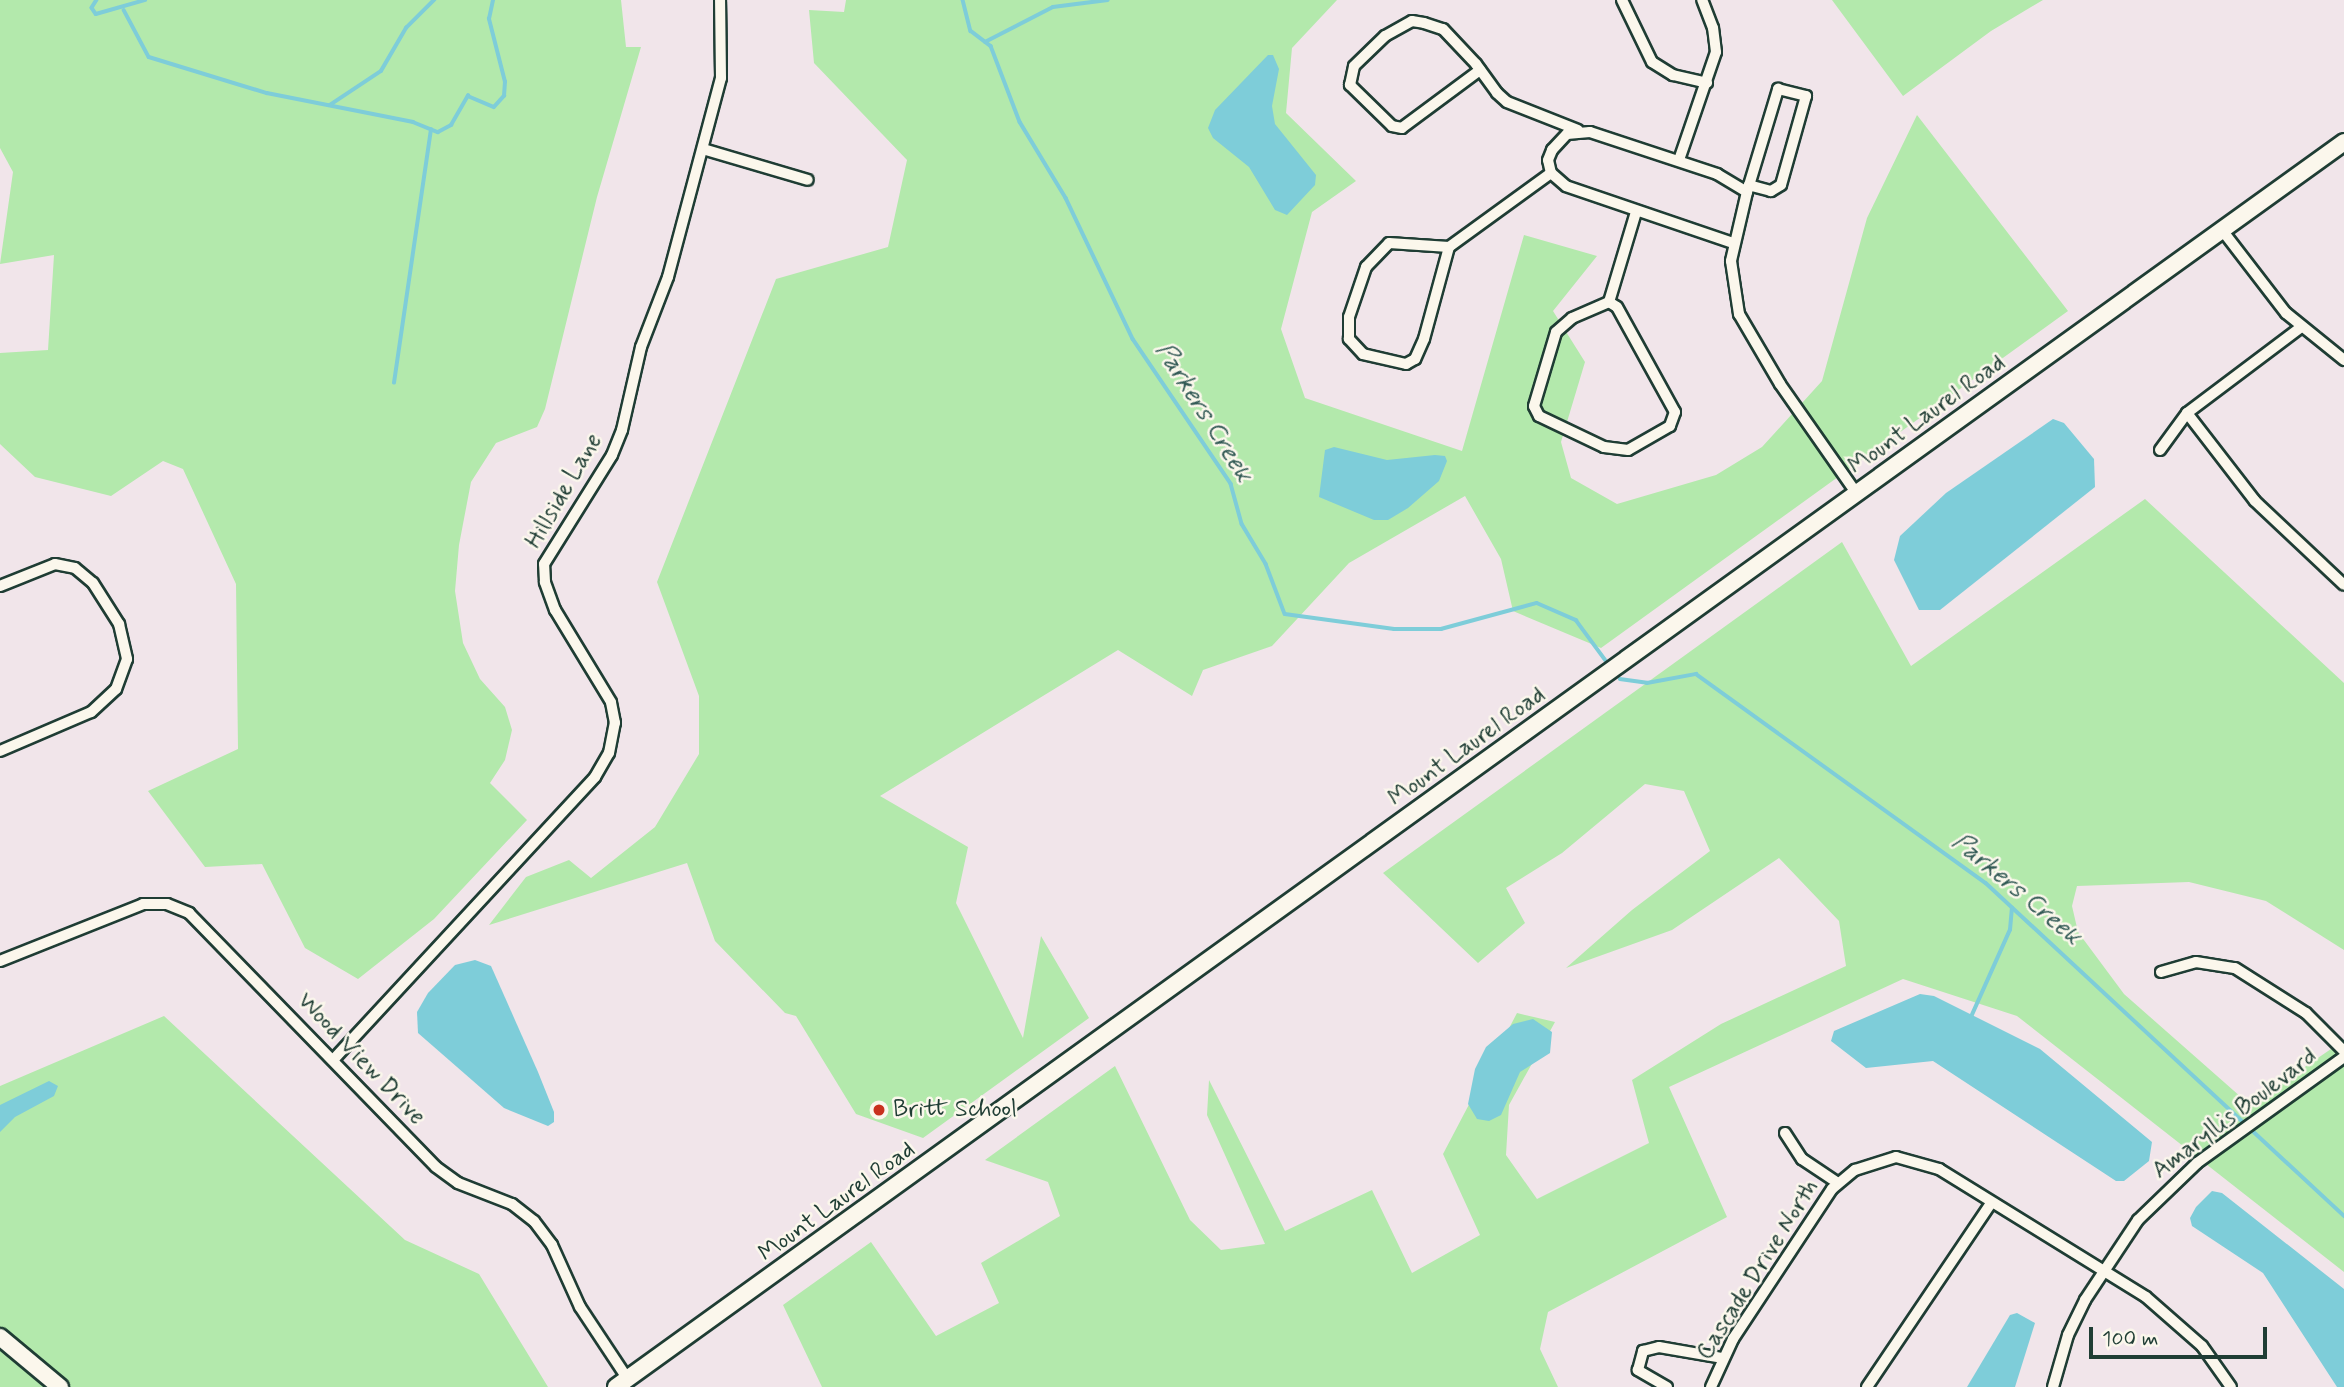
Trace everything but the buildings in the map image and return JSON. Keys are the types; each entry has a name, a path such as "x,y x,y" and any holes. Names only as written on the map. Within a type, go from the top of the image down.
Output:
{"main road":[{"name":"Mount Laurel Road","path":"621,1382 780,1272 2344,142"},
{"path":"0,1337 60,1387"}],"street":[{"name":"Hillside Lane","path":"333,1060 595,777 609,753 615,723 611,702 555,610 545,582 544,564 617,443 641,347 665,287 723,68 720,0"},
{"path":"1622,0 1652,61 1673,75 1707,83"},
{"path":"1679,160 1716,52 1713,27 1702,0"},
{"path":"1480,70 1402,128 1392,127 1350,85 1354,66 1385,36 1412,21 1443,29 1480,70 1497,93 1517,108 1584,132 1679,160 1748,189 1771,191 1781,185 1805,96 1778,89 1748,189 1733,243 1730,278 1739,314 1780,384 1857,494"},
{"path":"1584,132 1558,140 1548,160 1552,173 1566,186 1733,243"},
{"path":"703,149 808,180"},
{"path":"1449,247 1415,359 1396,365 1354,348 1349,339 1349,317 1366,267 1380,248 1401,243 1449,247 1463,241 1552,173"},
{"path":"1609,302 1617,307 1675,412 1670,426 1628,450 1593,442 1539,416 1534,406 1556,332 1572,318 1609,302 1636,212"},
{"path":"2222,230 2300,328 2344,360"},
{"path":"2160,450 2187,414 2300,328"},
{"path":"2187,414 2255,501 2344,585"},
{"path":"0,586 55,564 75,568 93,583 119,624 127,659 116,689 91,712 0,751"},
{"name":"Wood View Drive","path":"0,961 131,907 155,903 178,906 199,920 446,1175 512,1203 534,1221 552,1245 580,1307 621,1382"},
{"path":"2161,972 2196,962 2235,968 2306,1013 2344,1051"},
{"name":"Amaryllis Boulevard","path":"2053,1387 2068,1335 2101,1271 2138,1220 2181,1176 2344,1057"},
{"path":"1785,1133 1802,1159 1838,1183"},
{"name":"Cascade Drive North","path":"1711,1387 1723,1358 1838,1183 1882,1159 1912,1158 1939,1168 2181,1325 2231,1387"},
{"path":"1867,1387 1991,1203"},
{"path":"1667,1387 1638,1370 1643,1351 1659,1347 1723,1358"}],"green space":[{"path":"0,0 621,0 626,47 641,47 597,197 545,409 537,427 496,443 471,482 459,545 455,591 463,643 480,679 505,707 512,730 505,760 490,783 527,820 434,919 358,979 305,948 262,864 205,867 148,791 238,749 236,584 183,469 163,461 111,496 35,477 0,444 0,353 48,350 54,255 0,264 13,172 0,148"},
{"path":"846,0 1337,0 1292,48 1286,113 1356,181 1312,212 1281,329 1305,398 1462,451 1524,235 1597,256 1553,311 1585,362 1561,442 1571,478 1617,504 1716,475 1762,447 1822,381 1867,218 1917,115 2068,311 1601,648 1513,611 1501,559 1465,496 1349,563 1272,646 1203,670 1192,696 1118,650 880,796 968,847 956,903 1023,1038 1041,936 1089,1018 923,1138 856,1114 796,1016 785,1013 715,941 687,863 489,925 526,877 569,860 591,878 655,827 699,754 699,696 657,582 776,279 888,247 907,160 814,63 809,10 844,12"},
{"path":"1832,0 2043,0 1991,31 1903,96"},
{"path":"2145,499 2344,683 2344,950 2266,901 2189,882 2077,886 2072,906 2078,932 2124,994 2250,1105 2344,1040 2344,1272 2017,1016 1903,979 1669,1087 1727,1217 1548,1312 1540,1349 1558,1387 822,1387 783,1305 871,1242 936,1336 999,1303 981,1263 1060,1216 1048,1182 985,1160 1115,1066 1190,1220 1221,1250 1265,1244 1207,1115 1209,1080 1285,1231 1372,1190 1412,1273 1480,1235 1443,1154 1517,1013 1555,1022 1509,1105 1506,1155 1537,1199 1649,1143 1632,1080 1721,1024 1846,966 1839,921 1779,858 1672,930 1566,968 1632,910 1710,851 1684,791 1645,784 1562,853 1506,888 1525,923 1478,963 1383,873 1842,542 1911,666"},
{"path":"164,1016 405,1240 479,1274 548,1387 0,1387 0,1086"}],"water":[{"path":"1268,55 1273,55 1279,69 1272,106 1275,124 1316,175 1315,185 1287,215 1275,210 1249,167 1213,138 1208,128 1215,110"},
{"path":"2053,419 2064,423 2094,459 2095,487 1940,610 1919,610 1894,560 1900,536 1946,493"},
{"path":"1334,447 1387,460 1435,455 1445,456 1447,461 1439,481 1408,508 1388,520 1374,520 1319,497 1325,450"},
{"path":"475,960 491,966 538,1072 554,1112 554,1122 548,1126 504,1108 418,1033 417,1012 428,993 455,965"},
{"path":"1920,994 1934,996 2040,1049 2152,1142 2149,1161 2124,1181 2116,1181 1933,1061 1866,1068 1831,1041 1834,1031"},
{"path":"1533,1019 1552,1032 1550,1053 1520,1072 1501,1115 1489,1121 1477,1119 1468,1104 1475,1069 1486,1047 1513,1024"},
{"path":"49,1081 58,1086 54,1096 15,1117 0,1132 0,1105"},
{"path":"2212,1191 2222,1193 2344,1289 2344,1387 2337,1387 2263,1273 2192,1226 2190,1218 2196,1207"},
{"path":"2017,1313 2035,1323 2015,1387 1967,1387 2010,1315"}],"waterway":[{"path":"97,0 92,8 96,14 145,0"},
{"path":"330,105 381,71 406,28 434,0"},
{"path":"124,10 149,57 267,93 413,122 438,132 451,125 468,96 494,107 504,96 505,82 489,19 493,0"},
{"name":"Parkers Creek","path":"963,0 971,31 991,46 1020,122 1066,198 1133,339 1231,484 1242,524 1266,564 1285,614 1394,629 1441,629 1537,603 1576,620 1607,662"},
{"path":"985,42 1053,7 1108,0"},
{"path":"394,383 431,130"},
{"name":"Parkers Creek","path":"1620,679 1647,683 1696,674 1986,883 2344,1216"},
{"path":"1971,1017 2010,930 2012,908"}],"place":[{"name":"Britt School","path":"879,1110"}]}
